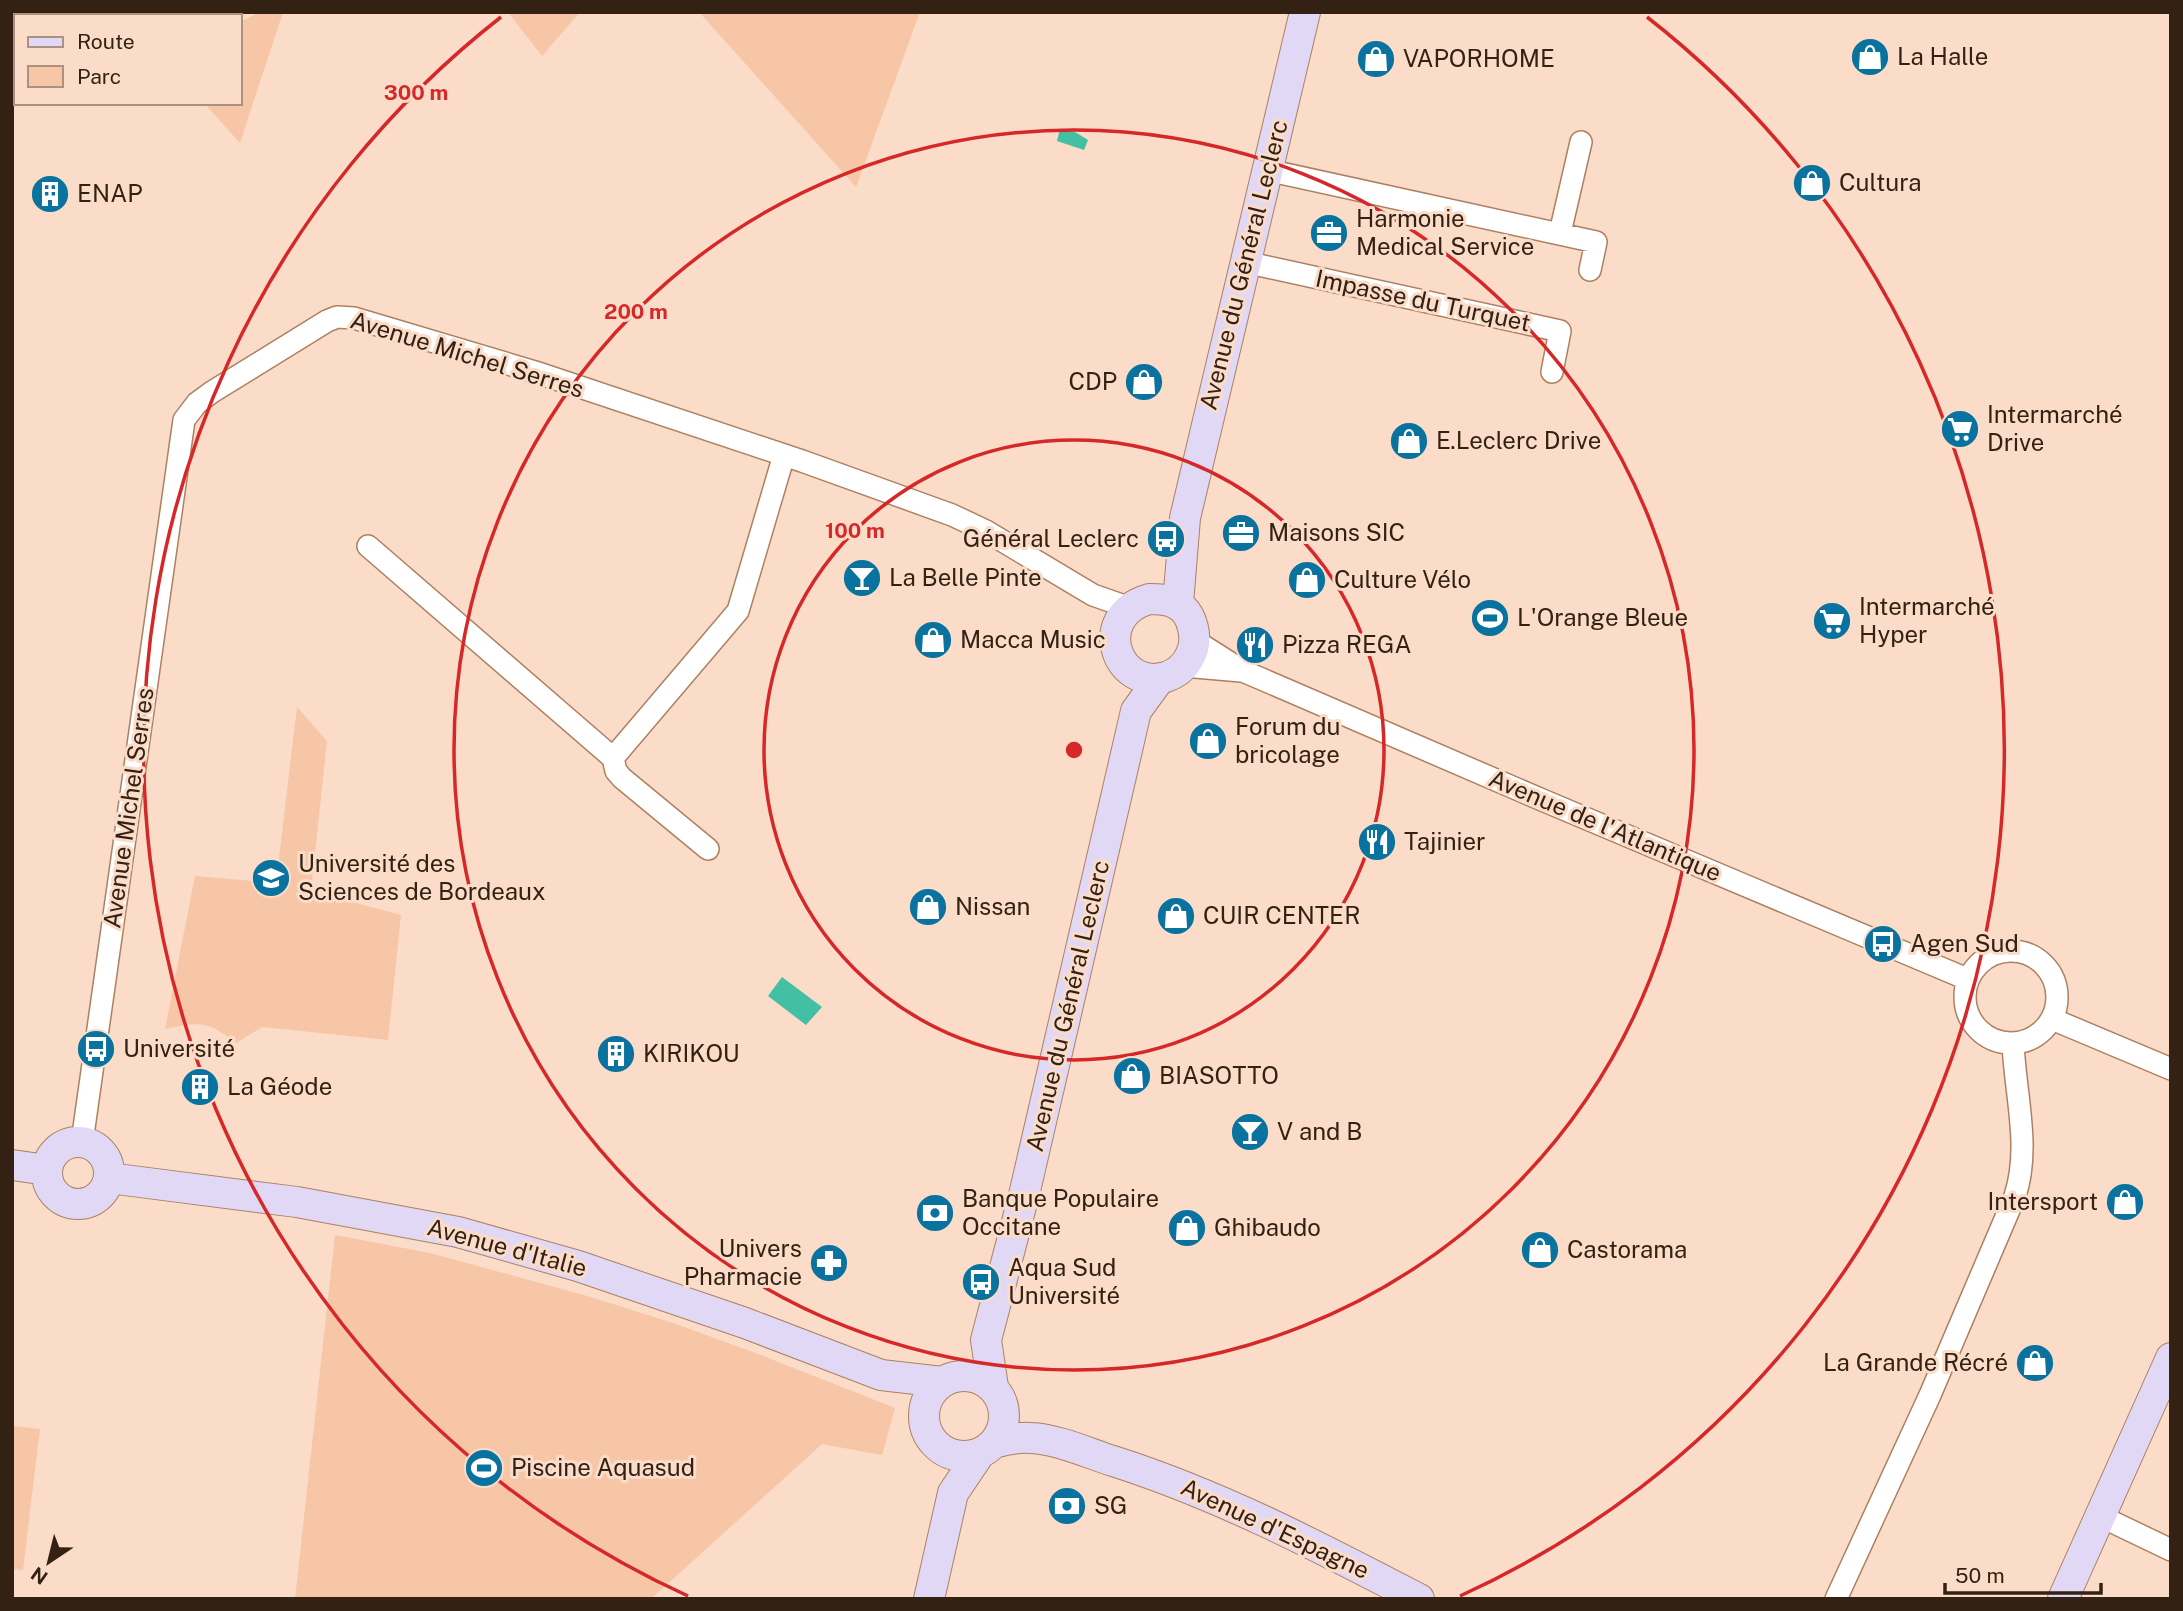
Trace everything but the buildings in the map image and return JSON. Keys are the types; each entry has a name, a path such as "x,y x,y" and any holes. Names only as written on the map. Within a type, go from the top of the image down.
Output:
{"street":[{"name":"Avenue du Général Leclerc","path":"1143,611 1185,517 1305,12"},
{"path":"1560,233 1581,142"},
{"path":"1267,170 1595,242 1590,270"},
{"name":"Impasse du Turquet","path":"1245,262 1560,331 1552,372"},
{"name":"Avenue Michel Serres","path":"82,1142 184,420 197,403 327,321 337,317 354,318 535,372 952,515 986,531 1093,595 1143,611"},
{"path":"613,758 738,611 783,455"},
{"path":"368,546 613,758 616,771 622,778 708,849"},
{"path":"1143,611 1192,624 1179,661 1150,678 1138,675 1119,657 1115,645 1143,611"},
{"name":"Avenue du Général Leclerc","path":"1136,711 1179,661"},
{"name":"Avenue de l'Atlantique","path":"1179,661 1243,671 1968,979"},
{"name":"Avenue du Général Leclerc","path":"997,1393 986,1340 1026,1185 1136,711 1127,667"},
{"path":"2006,951 2026,953 2039,960 2055,981 2056,1007 2052,1018 2036,1036 2012,1043 1990,1038 1972,1024 1966,1009 1964,994 1968,979 1975,967 1986,957 2006,951"},
{"path":"2052,1018 2171,1069"},
{"path":"1836,1599 1930,1395 2015,1196 2021,1177 2023,1152 2012,1043"},
{"path":"82,1142 92,1145 106,1159 109,1178 101,1196 93,1201 74,1205 65,1202 51,1189 47,1170 49,1160 63,1146 82,1142"},
{"path":"12,1165 47,1170"},
{"name":"Avenue d'Italie","path":"109,1178 297,1202 458,1232 617,1279 889,1377 952,1379"},
{"name":"Avenue du Général Leclerc","path":"952,1379 986,1340"},
{"path":"2063,1599 2171,1358"},
{"path":"889,1377 930,1433 953,1455 962,1456 1014,1437 1033,1438 1074,1448"},
{"path":"953,1493 940,1465 930,1433 926,1402 929,1395 952,1379 979,1378 1035,1430 1074,1448"},
{"path":"929,1599 953,1493 1001,1433 1004,1410 997,1393"},
{"name":"Avenue d'Espagne","path":"1074,1448 1167,1478 1274,1524 1419,1599"},
{"path":"2099,1516 2171,1550"}],"green space":[{"path":"260,12 283,12 240,143 206,105 242,105 242,21"},
{"path":"508,12 580,12 542,56"},
{"path":"699,12 920,12 856,187"},
{"path":"297,707 327,741 311,891 401,915 388,1040 262,1027 236,1043 217,1030 203,1025 165,1029 195,876 276,883"},
{"path":"335,1235 430,1253 591,1297 761,1355 895,1408 882,1455 822,1444 651,1599 295,1599"},
{"path":"12,1426 40,1429 23,1570 12,1569"}],"water":[{"path":"1060,129 1075,132 1088,140 1084,150 1057,141"},
{"path":"782,977 822,1007 806,1025 768,996"}],"place":[{"name":"La Halle","path":"1870,57"},
{"name":"VAPORHOME","path":"1376,59"},
{"name":"Cultura","path":"1812,183"},
{"name":"ENAP","path":"50,194"},
{"name":"Harmonie Medical Service","path":"1329,233"},
{"name":"CDP","path":"1144,382"},
{"name":"Intermarché Drive","path":"1960,429"},
{"name":"E.Leclerc Drive","path":"1409,441"},
{"name":"Maisons SIC","path":"1241,533"},
{"name":"Général Leclerc","path":"1166,539"},
{"name":"La Belle Pinte","path":"862,578"},
{"name":"Culture Vélo","path":"1307,580"},
{"name":"L'Orange Bleue","path":"1490,618"},
{"name":"Intermarché Hyper","path":"1832,621"},
{"name":"Macca Music","path":"933,640"},
{"name":"Pizza REGA","path":"1255,645"},
{"name":"Forum du bricolage","path":"1208,741"},
{"name":"Tajinier","path":"1377,842"},
{"name":"Université des Sciences de Bordeaux","path":"271,878"},
{"name":"Nissan","path":"928,907"},
{"name":"CUIR CENTER","path":"1176,916"},
{"name":"Agen Sud","path":"1883,944"},
{"name":"Université","path":"96,1049"},
{"name":"KIRIKOU","path":"616,1054"},
{"name":"BIASOTTO","path":"1132,1076"},
{"name":"La Géode","path":"200,1087"},
{"name":"V and B","path":"1250,1132"},
{"name":"Intersport","path":"2125,1202"},
{"name":"Banque Populaire Occitane","path":"935,1213"},
{"name":"Ghibaudo","path":"1187,1228"},
{"name":"Castorama","path":"1540,1250"},
{"name":"Univers Pharmacie","path":"829,1263"},
{"name":"Aqua Sud Université","path":"981,1282"},
{"name":"La Grande Récré","path":"2035,1363"},
{"name":"Piscine Aquasud","path":"484,1468"},
{"name":"SG","path":"1067,1506"}]}
